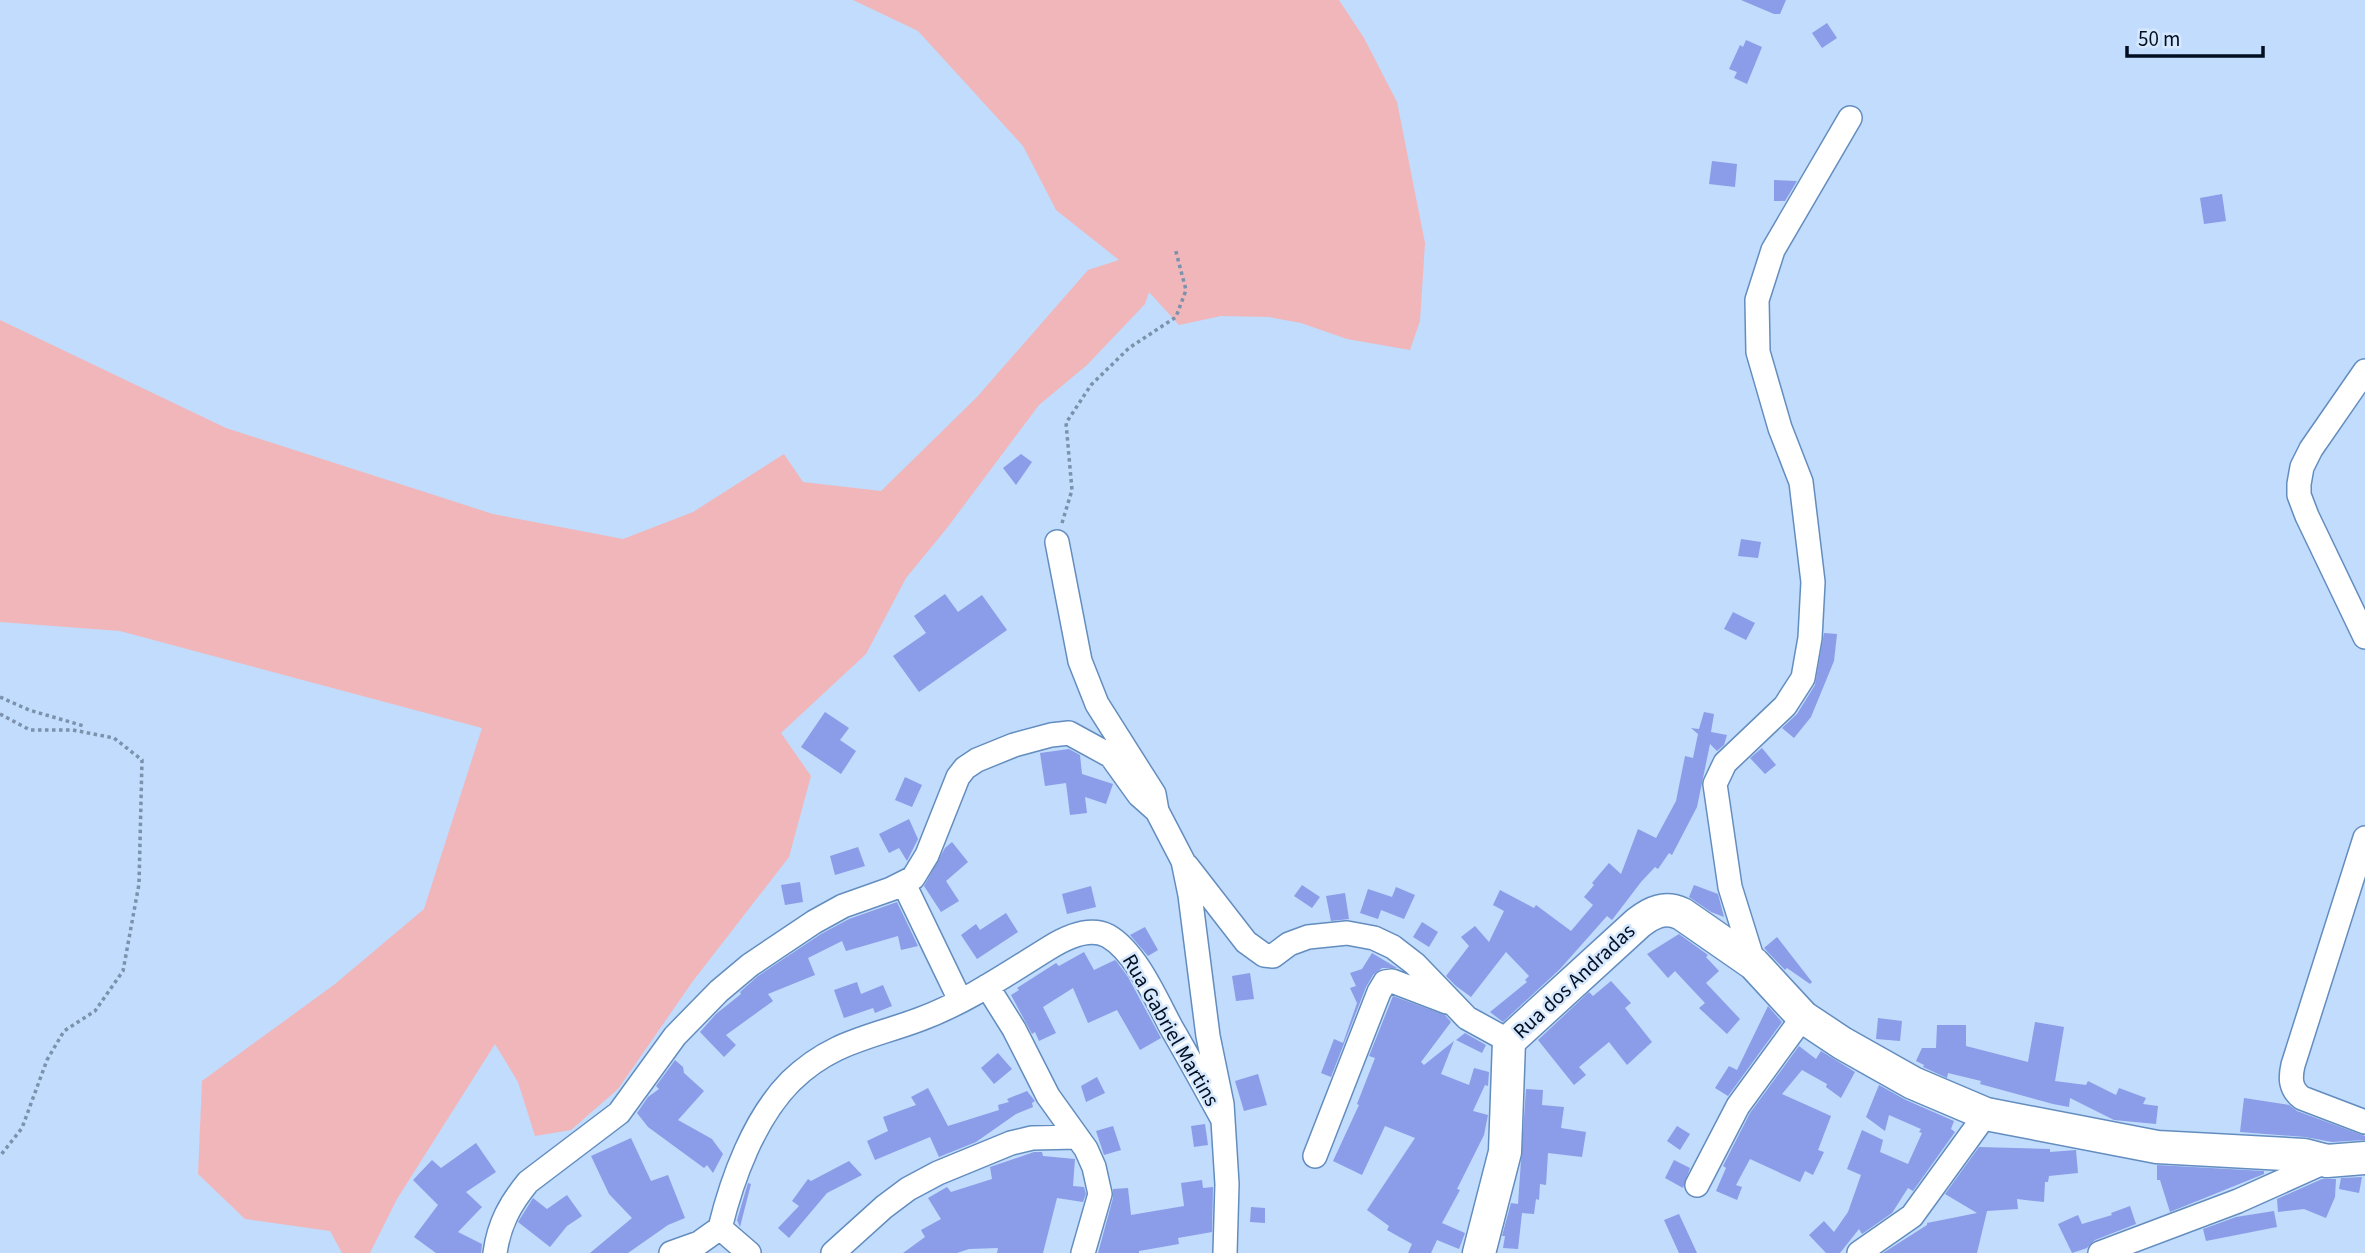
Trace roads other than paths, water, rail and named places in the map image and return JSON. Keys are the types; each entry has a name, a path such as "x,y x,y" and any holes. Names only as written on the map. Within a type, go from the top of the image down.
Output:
{"street":[{"path":"1850,118 1773,250 1757,300 1758,352 1780,428 1801,482 1813,582 1807,663 1803,678 1785,706 1725,763 1715,784 1730,887 1754,964 1803,1017 1842,1043 1913,1083 1986,1114 2158,1147 2304,1155 2328,1161 2365,1158"},
{"path":"2365,371 2306,457 2299,484 2299,495 2307,516 2365,637"},
{"path":"1057,542 1080,661 1097,704 1154,794 1157,811 1183,861 1242,938 1264,955 1273,956 1289,943 1308,937 1348,933 1374,938 1408,958 1467,1018 1509,1041"},
{"path":"495,1253 503,1217 528,1182 619,1113 675,1036 719,991 750,965 814,922 843,906 904,884 913,878 923,863 952,788 965,768 976,760 1014,745 1069,733 1111,756 1139,795 1157,811"},
{"path":"2365,838 2291,1080 2295,1093 2302,1098 2365,1122"},
{"path":"1183,861 1223,1120 1227,1184 1225,1253"},
{"path":"904,884 960,1000"},
{"name":"Rua dos Andradas","path":"1479,1253 1505,1152 1509,1041 1643,919 1661,910 1669,909 1682,914 1754,964"},
{"name":"Rua Gabriel Martins","path":"720,1228 742,1160 766,1113 789,1084 819,1058 839,1047 918,1020 987,986 1063,939 1084,932 1106,934 1121,946 1141,973 1223,1120"},
{"path":"1315,1156 1385,982 1392,981 1450,1003"},
{"path":"987,986 1014,1029 1048,1096 1086,1149 1094,1167 1100,1194 1083,1253"},
{"path":"1697,1185 1738,1106 1803,1017"},
{"path":"1859,1253 1912,1216 1986,1114"},
{"path":"833,1253 884,1207 908,1189 938,1173 1011,1143 1032,1138 1077,1137"},
{"path":"2100,1253 2238,1202 2328,1161"},
{"path":"671,1253 699,1243 720,1228 749,1253"}]}
